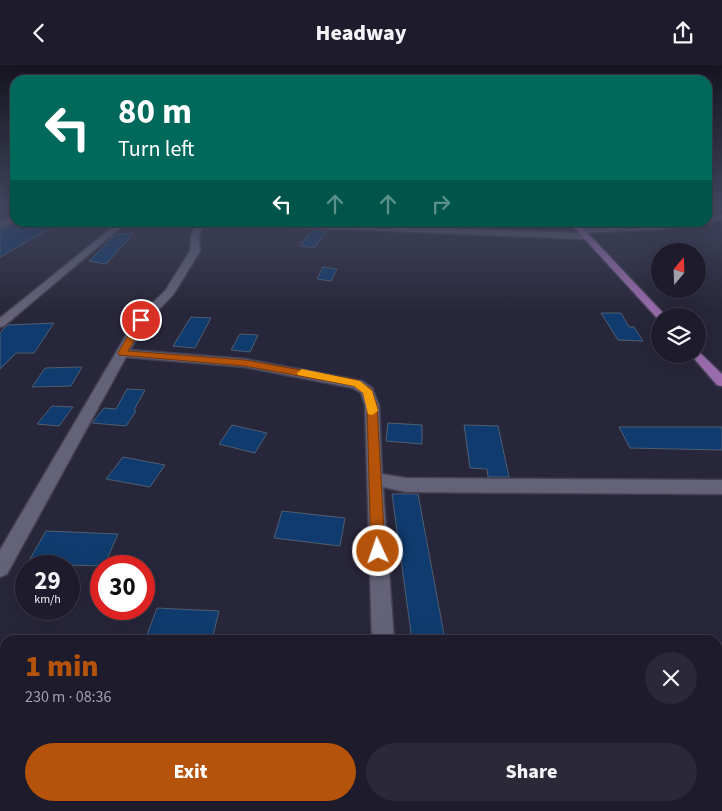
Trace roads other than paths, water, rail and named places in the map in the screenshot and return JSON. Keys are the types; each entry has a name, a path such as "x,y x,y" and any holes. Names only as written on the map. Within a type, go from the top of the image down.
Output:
{"main road":[{"path":"591,242 653,308"},
{"path":"704,363 722,382"}],"street":[{"path":"0,325 99,242"},
{"path":"0,569 141,320 169,293 194,251 196,245 194,242"},
{"path":"122,353 245,363 357,383 367,391 372,405 383,635"},
{"path":"374,479 406,485 722,487"}]}
